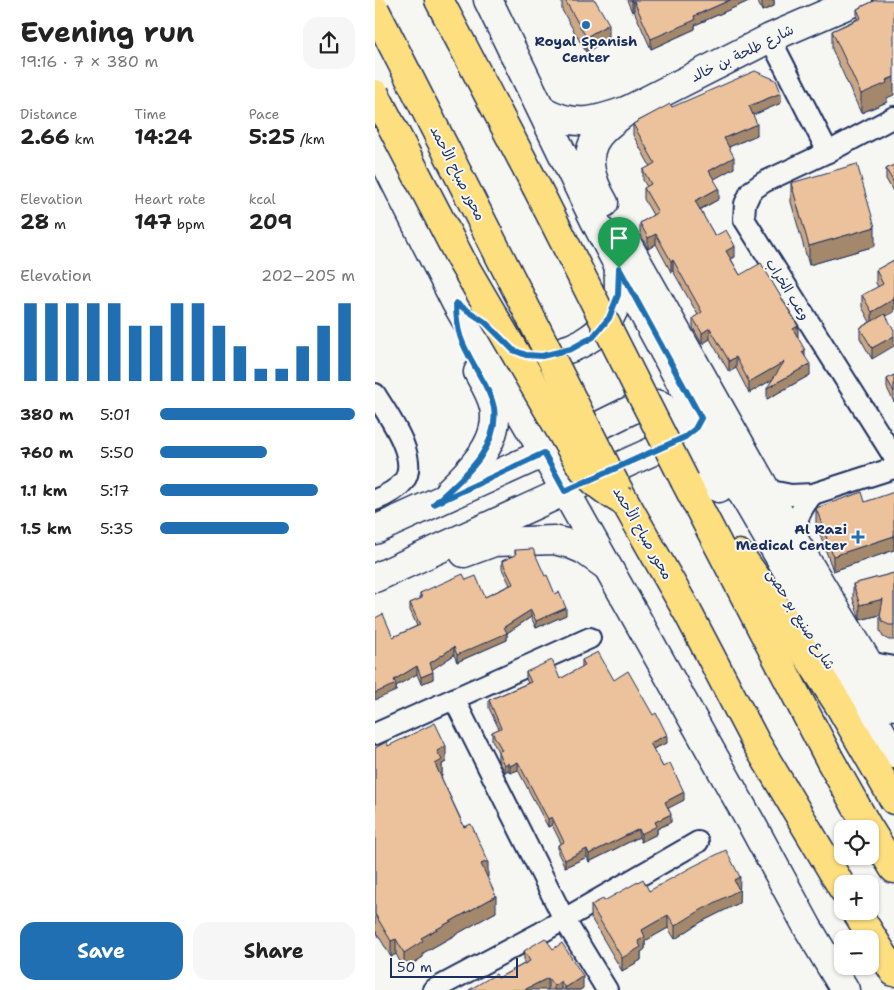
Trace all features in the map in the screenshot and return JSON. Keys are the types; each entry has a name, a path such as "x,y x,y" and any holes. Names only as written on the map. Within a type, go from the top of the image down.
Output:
{"highway":[{"path":"439,0 536,186 685,481 830,760 865,820"},
{"name":"محور صباح الأحمد","path":"375,10 624,502 688,613 755,741 835,875"},
{"path":"375,94 461,260 581,466 602,489 624,502"},
{"path":"709,526 733,545 763,587 839,705 892,796"},
{"path":"879,844 894,869"},
{"path":"862,920 894,972"}],"street":[{"name":"شارع طلحة بن خالد","path":"542,110 555,117 580,122 593,121 628,110 770,38 858,0"},
{"path":"375,578 565,491 693,428 493,5"},
{"path":"770,38 828,152"},
{"name":"شارع طلحة بن خالد","path":"628,110 604,129 593,144 589,162 598,194 766,490"},
{"name":"وعب الخراب","path":"894,117 828,152 764,182 751,191 745,204 744,219 894,457"},
{"path":"375,142 456,303 544,453 755,830 807,928 845,990"},
{"path":"456,303 485,322 513,350 526,355 542,356 571,349 593,337 609,318 618,295 619,268"},
{"path":"434,504 466,475 479,459 492,435 495,423 494,408 488,390 457,330 456,303"},
{"path":"375,394 405,447 408,464 407,476 399,487 378,499"},
{"name":"شارع صنيع بو حصى","path":"375,530 544,453 637,407 649,403 659,404 693,428 703,463 836,677 853,700 889,709"},
{"path":"766,490 791,495 813,494 894,468"},
{"path":"766,490 794,540 881,664 894,754"},
{"path":"794,540 795,526 799,513 813,494"},
{"path":"375,590 480,546 494,542 554,540 585,550 608,568"},
{"path":"375,734 590,638"},
{"path":"454,699 564,919 607,990"},
{"path":"433,990 564,919 699,842"}],"building":[{"path":"565,0 595,0 609,24 586,37"},
{"path":"631,0 730,0 694,16 695,20 651,39 634,1 632,2"},
{"path":"876,0 894,0 894,77 886,80 887,83 861,94 832,31 861,18 857,9"},
{"path":"755,71 776,80 781,93 749,106 757,124 724,138 734,157 709,171 719,188 695,201 715,236 726,230 735,246 726,251 740,275 761,263 798,326 793,329 805,350 802,352 810,364 767,388 784,362 749,382 736,357 729,361 710,328 702,333 693,318 702,312 673,260 671,261 656,234 648,238 640,223 658,212 644,188 651,184 643,170 655,163 633,124 670,104 672,107"},
{"path":"857,164 875,227 809,246 791,183"},
{"path":"894,165 894,183 886,169"},
{"path":"894,260 894,299 872,312 862,295 883,284 876,270"},
{"path":"885,314 894,330 894,336 872,348 860,328"},
{"path":"894,375 894,392 887,379"},
{"name":"Al Razi Medical Center","path":"862,492 865,502 894,492 894,536 833,556 816,508"},
{"path":"533,549 555,594 559,592 566,608 536,621 531,610 504,627 507,633 457,655 454,647 430,663 433,672 421,677 417,666 394,680 396,684 375,693 375,618 383,614 393,637 420,625 410,603 422,598 420,593 463,574 466,580 476,576 485,597 513,584 502,561 516,555 515,550"},
{"path":"894,573 894,625 889,625 883,622 880,616 883,599 860,605 853,584"},
{"path":"598,652 614,680 628,671 653,715 656,713 667,735 650,743 663,767 670,763 684,792 665,802 671,814 655,822 657,826 641,834 639,829 589,854 587,849 565,860 558,845 564,842 552,817 548,819 518,762 510,766 508,763 504,765 498,752 502,750 492,732 501,728 489,700 531,682 526,672 552,660 560,679 585,665 582,660"},
{"path":"435,723 446,746 437,751 442,760 435,764 464,827 471,824 488,861 481,864 496,896 421,938 423,941 404,953 396,939 391,941 375,914 375,748 386,742 388,746"},
{"path":"726,850 740,877 734,880 739,890 675,926 668,915 642,930 645,937 638,941 641,947 622,958 591,905 603,899 604,901 643,879 649,891"},
{"path":"545,938 553,949 562,943 583,976 565,988 561,981 554,986 548,978 524,990 469,990 496,974 498,978 530,961 524,951"}],"place":[{"name":"Royal Spanish Center","path":"586,25"},
{"name":"Al Razi Medical Center","path":"858,537"}],"route":[{"path":"619,268 701,418 699,424 685,437 565,491 544,453 434,504 466,475 479,459 492,435 495,423 494,408 488,390 457,330 456,303 485,322 513,350 526,355 542,356 571,349 593,337 609,318 618,295 619,268"}]}
